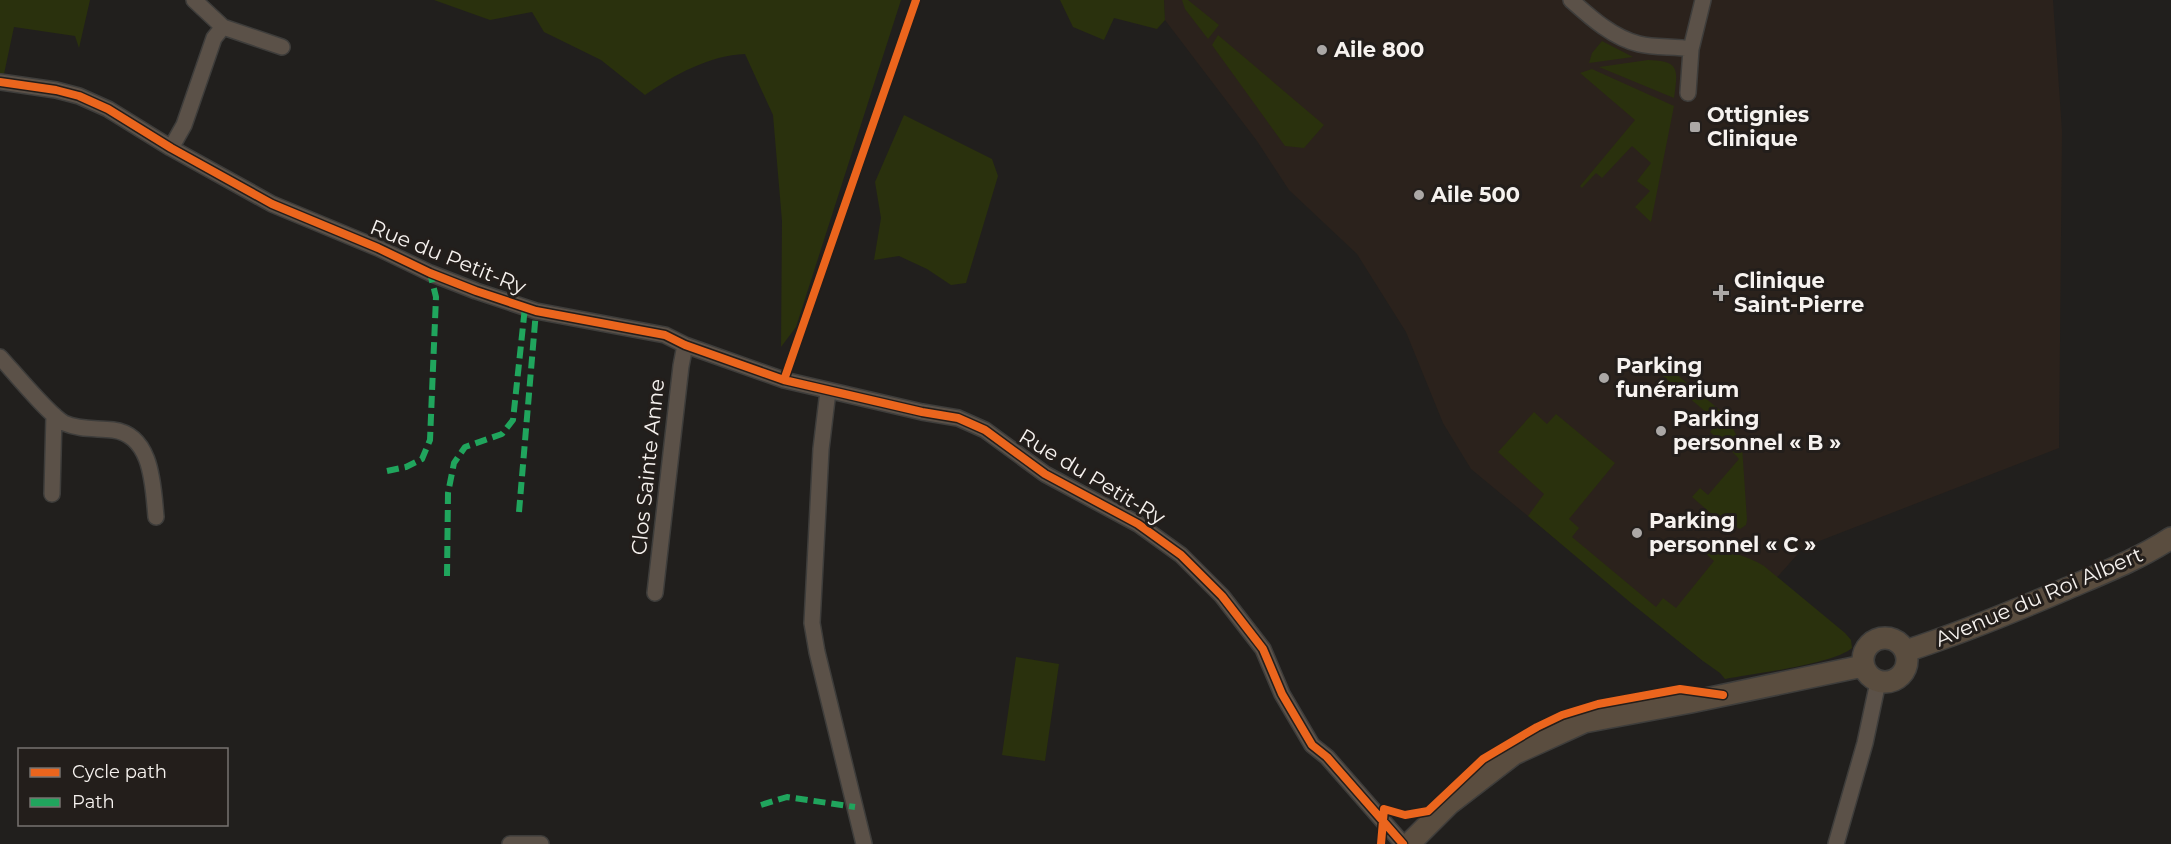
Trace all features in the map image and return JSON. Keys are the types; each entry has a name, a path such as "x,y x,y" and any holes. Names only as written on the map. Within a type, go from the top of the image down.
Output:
{"main road":[{"name":"Avenue du Roi Albert","path":"1906,651 1962,633 2135,560 2171,538"},
{"path":"1879,638 1893,639 1899,642 1906,651 1908,662 1902,676 1888,683 1878,682 1869,677 1863,666 1864,652 1873,641 1879,638"},
{"path":"1409,844 1449,804 1514,754 1584,722 1863,666"}],"street":[{"path":"194,0 223,27 282,47"},
{"path":"1571,0 1587,15 1624,39 1637,44 1691,49"},
{"path":"1688,93 1691,49 1703,0"},
{"path":"171,148 184,124 214,38 223,27"},
{"name":"Rue du Petit-Ry","path":"0,82 56,90 79,96 108,109 171,148 272,204 449,280 536,311 664,335 685,345 784,380 957,418 985,430 1045,474 1138,524 1180,555 1222,596 1263,649 1282,694 1312,745 1327,757 1403,844"},
{"name":"Clos Sainte Anne","path":"655,593 685,345"},
{"path":"0,357 62,422 86,430 116,430 133,439 145,452 150,468 156,517"},
{"path":"828,391 821,449 812,623 864,844"},
{"path":"52,495 54,415"},
{"path":"1836,844 1865,743 1878,682"},
{"path":"510,844 541,844"}],"shaded area":[{"name":"Clinique Saint-Pierre","path":"1164,0 2053,0 2062,131 2059,448 1804,547 1703,661 1471,469 1443,423 1406,332 1357,254 1289,190 1257,141 1165,20"}],"green space":[{"path":"0,0 90,0 79,48 75,36 14,27 4,74 0,73"},
{"path":"434,0 901,0 796,327 781,347 782,221 773,115 745,54 719,58 693,67 645,95 601,60 544,32 532,12 490,20"},
{"path":"1060,0 1164,0 1165,20 1157,29 1114,18 1104,40 1073,27"},
{"path":"1182,0 1188,0 1219,25 1208,39 1185,9"},
{"path":"1218,35 1324,125 1304,148 1285,146 1212,45"},
{"path":"1602,41 1633,57 1589,63 1592,53"},
{"path":"1648,60 1666,62 1675,68 1674,98 1599,67"},
{"path":"1592,69 1674,106 1651,222 1635,207 1650,191 1637,181 1651,163 1632,146 1602,178 1596,173 1582,188 1580,186 1635,120 1580,73"},
{"path":"904,115 992,159 998,176 966,283 951,285 927,269 899,256 874,260 881,218 875,182"},
{"path":"1658,359 1727,416 1740,443 1723,443 1710,432 1718,422 1652,367"},
{"path":"1534,412 1547,424 1556,414 1615,463 1569,519 1579,528 1572,537 1656,607 1663,598 1676,608 1714,561 1703,551 1710,542 1764,566 1845,633 1851,640 1852,648 1842,654 1811,664 1725,679 1528,516 1544,494 1498,452"},
{"path":"1727,446 1742,446 1747,520 1746,525 1740,529 1714,516 1692,497 1700,488 1708,495 1739,459"},
{"path":"1016,657 1059,664 1045,761 1002,755"}],"marked path":[{"path":"387,471 406,467 422,459 430,440 436,297 430,273"},
{"path":"447,576 448,493 454,463 465,447 502,434 513,420 525,307"},
{"path":"519,512 536,311"},
{"path":"761,805 787,797 855,807"}],"cycle path":[{"path":"784,380 916,0"},
{"path":"0,82 56,90 79,96 108,109 171,148 272,204 476,291 536,311 665,335 685,345 784,380 922,412 958,418 985,430 1045,474 1138,524 1181,555 1222,596 1263,649 1282,694 1312,745 1327,757 1403,844"},
{"path":"1381,844 1384,809 1405,815 1428,811 1483,759 1562,715 1598,704 1680,689 1723,695"}],"place":[{"name":"Aile 800","path":"1322,50"},
{"name":"Ottignies Clinique","path":"1695,127"},
{"name":"Aile 500","path":"1419,195"},
{"name":"Clinique Saint-Pierre","path":"1721,293"},
{"name":"Parking funérarium","path":"1604,378"},
{"name":"Parking personnel « B »","path":"1661,431"},
{"name":"Parking personnel « C »","path":"1637,533"}]}
